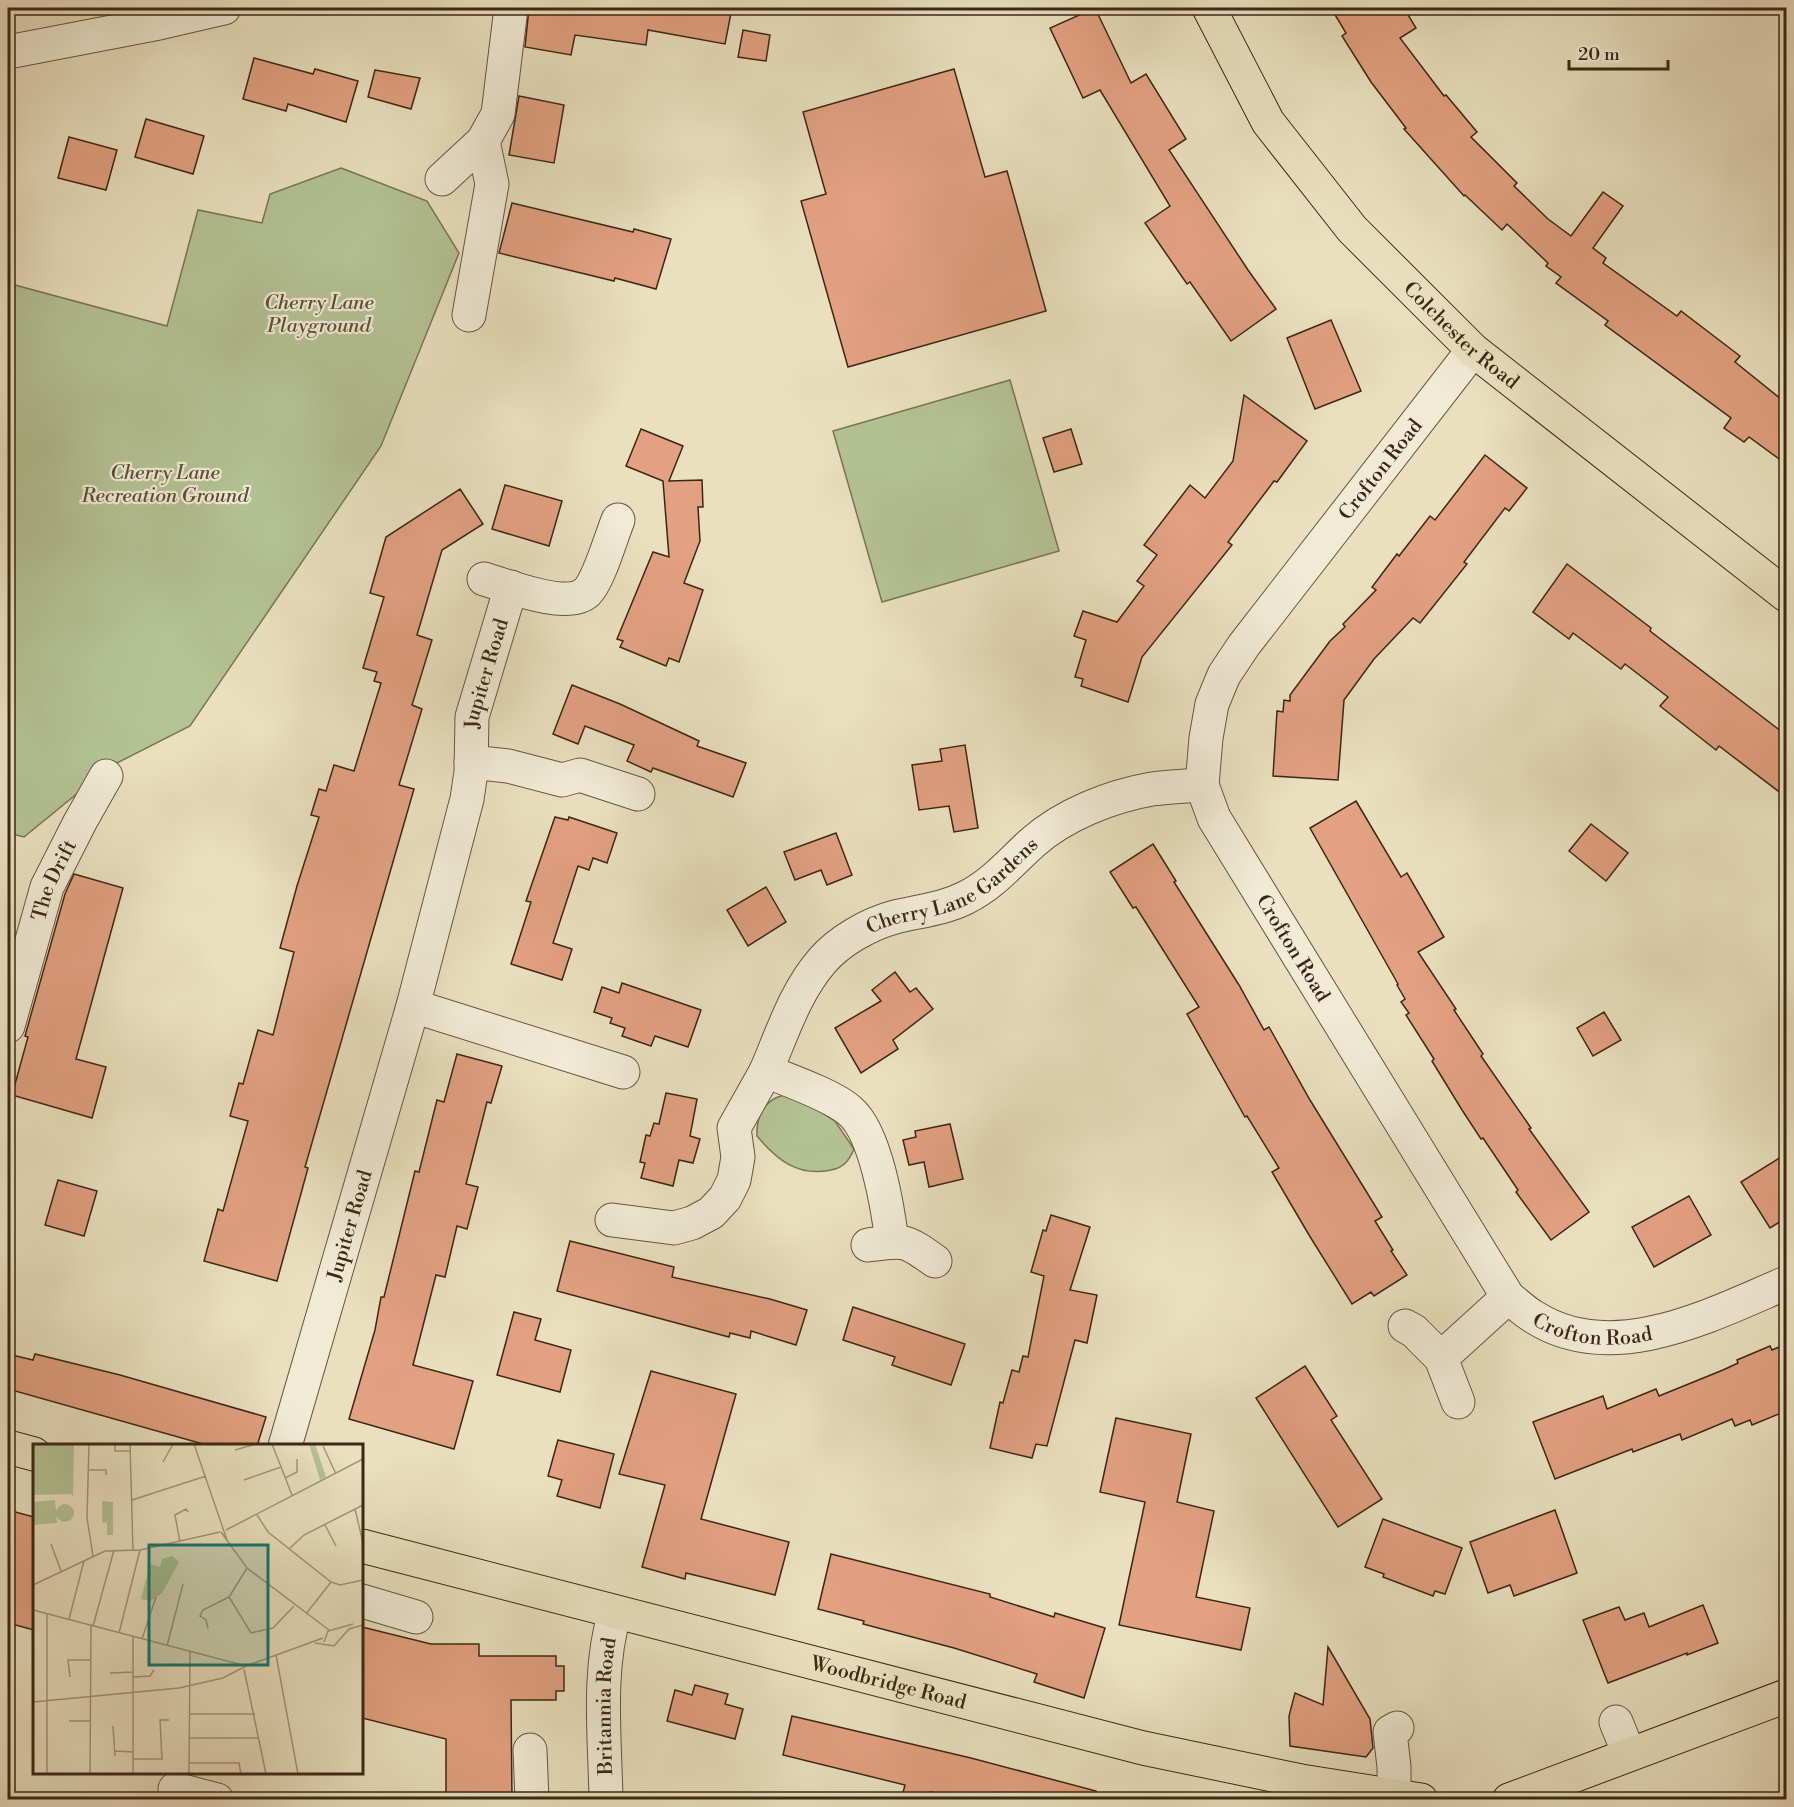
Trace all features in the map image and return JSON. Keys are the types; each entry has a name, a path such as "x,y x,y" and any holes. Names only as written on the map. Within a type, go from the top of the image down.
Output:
{"main road":[{"name":"Colchester Road","path":"1209,8 1268,122 1352,228 1473,350 1786,595"},
{"path":"8,1447 33,1454"},
{"name":"Woodbridge Road","path":"363,1546 1143,1748 1290,1779 1407,1797"},
{"path":"1509,1800 1786,1696"}],"street":[{"path":"8,52 224,8"},
{"path":"442,179 483,141 498,114 511,8"},
{"path":"469,315 492,184 483,141"},
{"name":"Crofton Road","path":"1473,350 1244,645 1224,675 1212,704 1202,785 1214,818 1508,1297 1534,1318 1564,1331 1598,1339 1623,1339 1666,1329 1735,1305 1786,1283"},
{"name":"Jupiter Road","path":"286,1444 412,1006 467,799 472,717 497,583 565,599 572,599 586,592 594,581 618,519"},
{"path":"471,762 508,766 561,780 580,775 638,794"},
{"name":"The Drift","path":"8,1026 47,887 106,776"},
{"name":"Cherry Lane Gardens","path":"612,1220 674,1228 692,1223 711,1213 725,1198 734,1180 738,1157 734,1128 766,1071 806,983 822,961 837,946 866,928 884,921 940,908 983,888 1053,827 1086,810 1151,789 1202,785"},
{"path":"412,1006 622,1072"},
{"path":"766,1071 850,1110 862,1124 889,1214 880,1244 909,1243 935,1261"},
{"path":"1441,1358 1508,1297"},
{"path":"1405,1326 1414,1331 1441,1358 1458,1402"},
{"path":"363,1601 416,1617"},
{"name":"Britannia Road","path":"606,1800 604,1665 615,1612"},
{"path":"1616,1722 1629,1754"},
{"path":"1397,1728 1390,1732 1394,1767 1407,1797"},
{"path":"530,1750 532,1800"},
{"path":"172,1787 217,1800"}],"green space":[{"name":"Cherry Lane Recreation Ground","path":"341,168 427,201 459,253 381,446 190,726 111,766 24,837 8,833 8,296 11,284 167,326 198,210 262,223 270,194"},
{"path":"1010,380 1059,551 882,602 833,431"},
{"path":"784,1095 802,1100 835,1121 854,1149 850,1157 839,1168 819,1172 798,1169 772,1152 757,1136 758,1122 766,1105"}],"building":[{"path":"529,8 732,8 725,44 648,30 646,45 575,35 571,55 525,47"},
{"path":"1095,8 1131,83 1146,74 1186,139 1169,150 1276,309 1231,341 1190,282 1187,284 1145,223 1170,206 1100,90 1083,98 1050,28"},
{"path":"1331,8 1404,8 1416,28 1400,38 1444,96 1446,95 1477,132 1471,137 1517,183 1514,186 1548,219 1571,236 1603,192 1623,206 1593,248 1606,258 1603,263 1677,316 1681,311 1740,356 1735,362 1786,403 1786,464 1749,437 1744,442 1724,428 1731,418 1605,325 1608,321 1556,283 1561,277 1546,266 1548,263 1507,224 1502,230 1464,196 1404,129 1406,128 1371,82 1342,36 1346,33"},
{"path":"743,30 770,35 766,61 738,57"},
{"path":"254,58 313,74 315,69 358,81 346,122 288,104 286,111 243,99"},
{"path":"954,69 985,177 1007,171 1046,311 848,367 801,201 826,194 803,112"},
{"path":"375,70 420,78 411,109 368,97"},
{"path":"519,96 564,105 554,163 509,155"},
{"path":"146,119 204,136 193,174 135,157"},
{"path":"69,137 117,150 106,190 58,178"},
{"path":"512,203 671,239 656,289 499,253"},
{"path":"1331,320 1361,391 1315,409 1287,338"},
{"path":"1244,395 1307,441 1228,542 1232,545 1142,657 1128,702 1081,686 1083,679 1075,677 1086,640 1074,636 1083,611 1117,622 1144,586 1137,581 1157,555 1144,545 1190,485 1205,498 1233,461"},
{"path":"641,429 683,446 669,481 702,480 703,507 698,507 700,541 684,583 703,590 679,662 669,658 666,666 620,647 623,641 617,639 653,552 669,557 663,481 626,466"},
{"path":"1071,429 1082,464 1054,472 1043,438"},
{"path":"1485,455 1527,488 1509,511 1505,508 1464,562 1467,564 1420,623 1413,618 1374,659 1344,700 1338,780 1273,776 1277,711 1283,712 1284,700 1290,701 1290,695 1330,641 1345,627 1343,624 1376,590 1372,587 1397,554 1399,556 1430,516 1435,520"},
{"path":"505,485 562,501 549,546 492,529"},
{"path":"460,489 483,524 442,550 417,635 432,640 412,705 422,709 399,785 414,789 305,1167 308,1168 277,1281 204,1261 218,1209 223,1211 248,1121 230,1116 239,1083 243,1084 258,1030 273,1035 294,952 280,948 319,817 311,815 319,789 326,791 334,765 354,771 381,683 374,681 377,672 363,668 384,597 370,593 386,537"},
{"path":"1567,564 1786,735 1786,797 1719,746 1716,750 1660,706 1668,697 1625,664 1621,669 1573,633 1569,639 1533,612"},
{"path":"572,685 620,704 699,741 697,746 746,763 733,797 653,768 651,772 627,761 634,745 585,726 578,744 553,734"},
{"path":"965,745 978,828 954,832 949,806 919,810 912,765 942,761 940,749"},
{"path":"1356,801 1401,877 1407,873 1444,937 1418,952 1456,1009 1454,1010 1483,1054 1481,1056 1531,1128 1529,1129 1589,1212 1551,1240 1516,1192 1518,1190 1483,1138 1481,1139 1432,1061 1434,1059 1406,1015 1409,1013 1401,1002 1405,999 1398,984 1310,828"},
{"path":"555,817 568,820 569,817 617,833 607,863 593,858 589,870 578,866 553,943 572,949 562,980 511,964 531,902 526,901"},
{"path":"1591,824 1628,853 1606,881 1569,851"},
{"path":"836,833 852,875 827,885 821,870 795,880 784,852"},
{"path":"1153,844 1264,1030 1269,1027 1310,1100 1382,1217 1375,1221 1407,1275 1374,1296 1371,1292 1352,1304 1309,1235 1272,1172 1279,1168 1247,1116 1245,1117 1187,1014 1199,1007 1136,907 1133,908 1110,872"},
{"path":"74,874 123,888 76,1059 106,1067 92,1118 12,1095 28,1037 25,1036 65,894"},
{"path":"766,887 786,922 748,946 727,910"},
{"path":"895,972 910,992 916,988 933,1009 893,1040 898,1049 861,1073 835,1028 881,1001 872,990"},
{"path":"622,983 701,1010 688,1047 655,1036 651,1046 622,1036 625,1028 610,1023 612,1018 594,1012 602,987 619,993"},
{"path":"1604,1012 1621,1040 1593,1056 1577,1028"},
{"path":"457,1054 502,1066 491,1103 487,1102 466,1184 478,1187 467,1229 457,1226 445,1277 436,1275 413,1365 473,1381 454,1449 349,1419 375,1330 381,1297 384,1297 415,1171 419,1172 437,1100 444,1102"},
{"path":"666,1093 697,1099 690,1136 700,1139 693,1163 679,1160 673,1186 641,1178 645,1163 640,1162 646,1135 650,1136 654,1123 659,1124"},
{"path":"950,1124 963,1179 929,1187 924,1162 909,1165 903,1140 916,1137 915,1131"},
{"path":"1786,1154 1786,1218 1770,1228 1741,1182"},
{"path":"58,1180 97,1191 84,1236 45,1225"},
{"path":"1689,1196 1711,1235 1654,1267 1632,1227"},
{"path":"1051,1215 1090,1227 1070,1290 1097,1295 1087,1343 1075,1340 1047,1446 1036,1444 1032,1458 990,1448 1000,1402 1003,1403 1012,1370 1019,1372 1023,1356 1028,1357 1044,1276 1031,1272 1043,1230 1046,1231"},
{"path":"570,1241 674,1267 672,1277 770,1299 807,1310 796,1345 751,1331 750,1338 730,1333 729,1337 557,1291"},
{"path":"853,1307 965,1344 951,1385 892,1365 895,1357 843,1340"},
{"path":"514,1312 541,1319 535,1340 571,1350 560,1392 497,1375"},
{"path":"1786,1344 1786,1411 1752,1425 1750,1420 1735,1426 1732,1419 1682,1440 1680,1434 1633,1452 1632,1449 1555,1479 1533,1422 1603,1396 1607,1409 1656,1389 1659,1396 1723,1370 1738,1363 1737,1360 1770,1346 1772,1350"},
{"path":"8,1354 33,1360 35,1354 120,1375 266,1417 258,1444 203,1444 8,1389"},
{"path":"1305,1366 1337,1416 1331,1420 1382,1499 1338,1527 1256,1398"},
{"path":"651,1371 736,1394 701,1519 789,1542 775,1595 686,1573 685,1579 642,1567 665,1485 619,1474"},
{"path":"1116,1418 1191,1434 1177,1502 1214,1511 1196,1597 1250,1608 1241,1650 1119,1625 1145,1502 1100,1492"},
{"path":"558,1440 614,1454 600,1508 557,1496 562,1480 548,1476"},
{"path":"8,1510 33,1517 33,1630 8,1623"},
{"path":"1555,1510 1577,1573 1514,1596 1510,1585 1488,1593 1470,1542"},
{"path":"1383,1519 1462,1548 1445,1594 1435,1591 1433,1596 1383,1577 1384,1574 1365,1567"},
{"path":"831,1554 990,1594 990,1597 1054,1617 1055,1613 1105,1628 1084,1698 1034,1682 1037,1674 818,1609"},
{"path":"1703,1605 1718,1643 1608,1683 1583,1620 1619,1607 1625,1620 1644,1613 1649,1627"},
{"path":"363,1627 431,1644 479,1644 479,1656 556,1656 556,1666 564,1666 564,1691 556,1691 556,1700 511,1700 512,1800 446,1800 446,1739 363,1718"},
{"path":"1328,1647 1370,1719 1373,1748 1366,1757 1290,1746 1289,1716 1295,1693 1323,1705"},
{"path":"695,1685 728,1694 725,1704 743,1709 735,1739 667,1721 675,1690 692,1695"},
{"path":"792,1716 971,1758 1096,1791 1094,1800 973,1800 930,1792 929,1800 901,1800 905,1785 783,1755"}],"park label":[{"name":"Cherry Lane Playground","path":"319,314"}]}
